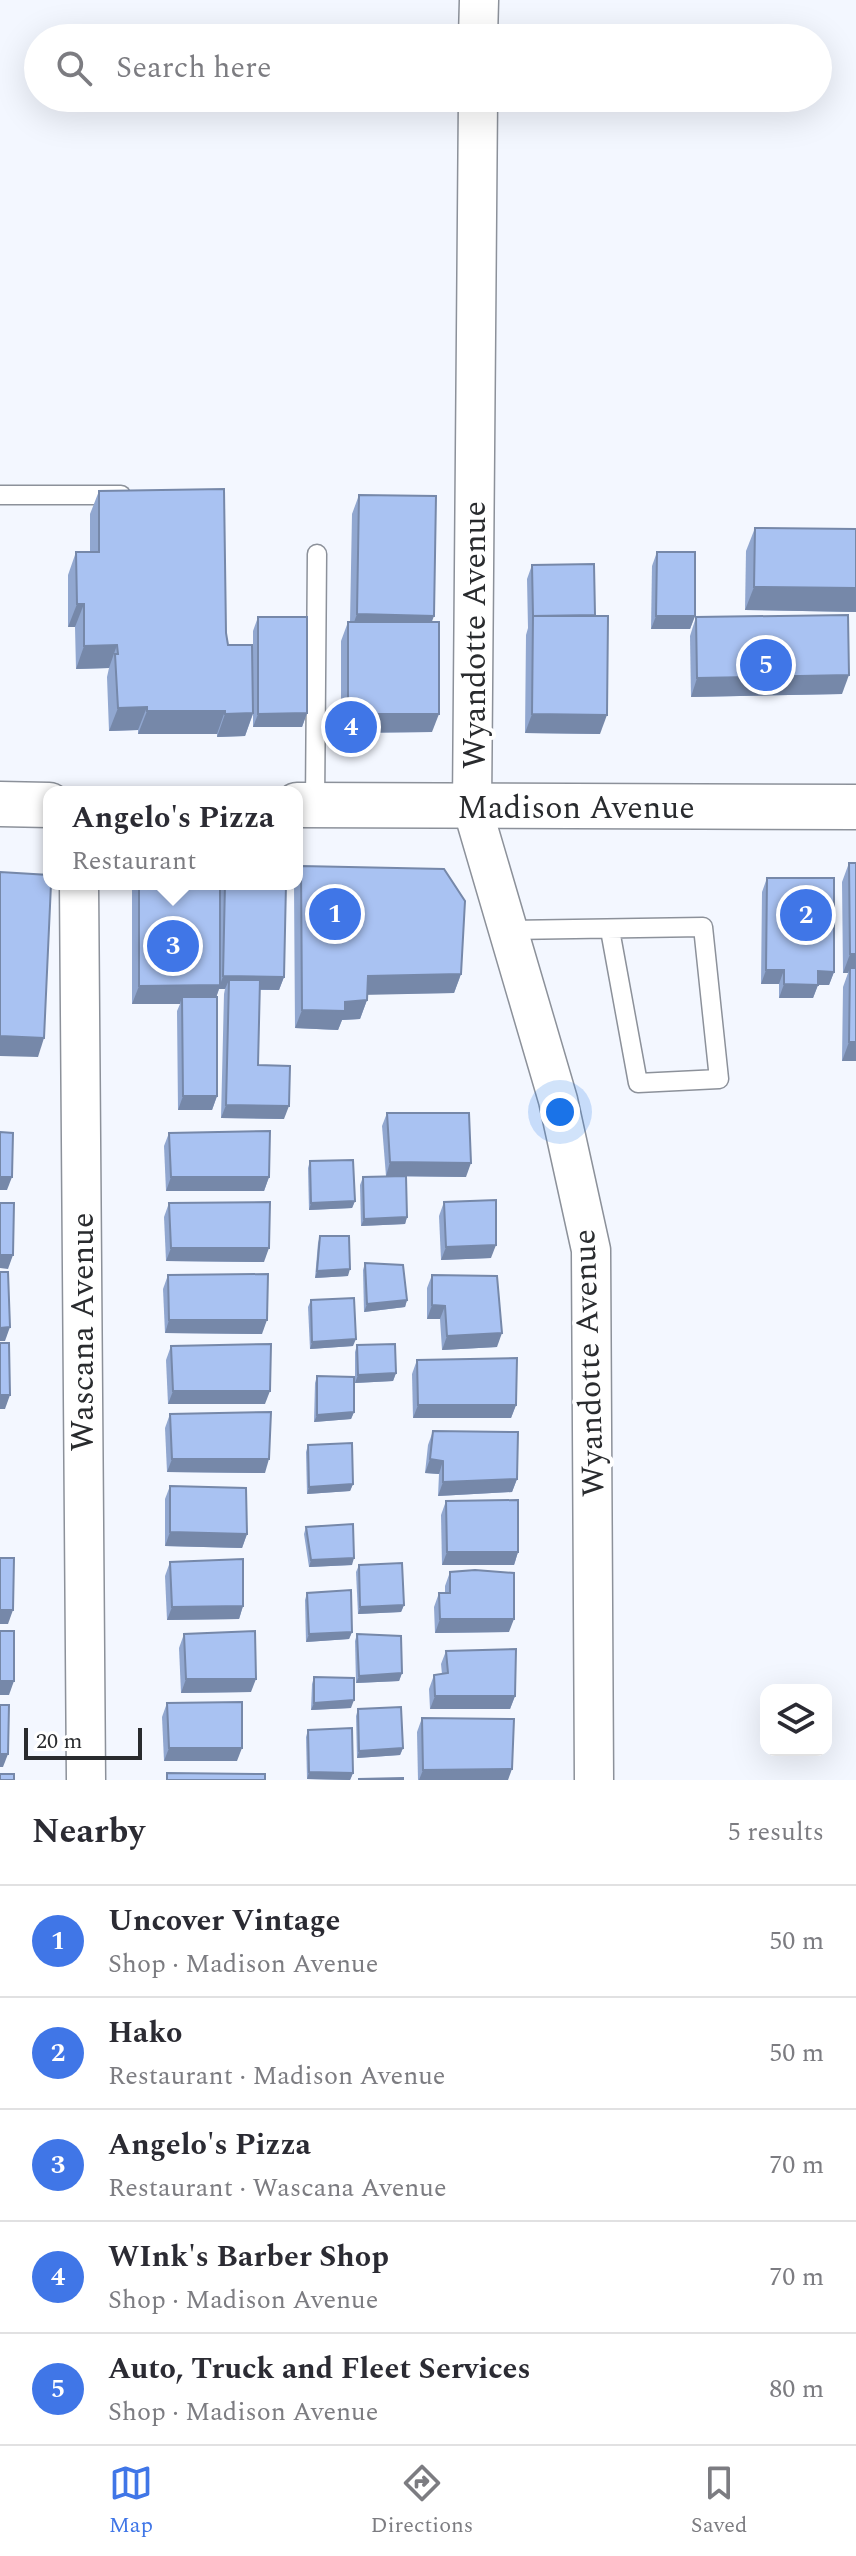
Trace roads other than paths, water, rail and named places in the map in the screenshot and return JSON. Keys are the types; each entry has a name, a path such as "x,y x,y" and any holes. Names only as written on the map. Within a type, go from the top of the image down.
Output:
{"main road":[{"path":"0,804 43,805"},
{"name":"Madison Avenue","path":"306,805 856,807"}],"street":[{"path":"478,24 479,0"},
{"name":"Wyandotte Avenue","path":"478,112 472,807 558,1100 591,1250 594,1780"},
{"name":"Wascana Avenue","path":"79,890 86,1780"}],"lane":[{"path":"0,495 140,495"},
{"path":"306,805 317,554"},
{"path":"510,930 703,927 719,1079 638,1083 610,930"}],"place":[{"name":"Auto, Truck and Fleet Services","path":"766,665"},
{"name":"WInk's Barber Shop","path":"351,727"},
{"name":"Uncover Vintage","path":"335,914"},
{"name":"Hako","path":"806,915"},
{"name":"Angelo's Pizza","path":"173,946"}]}
